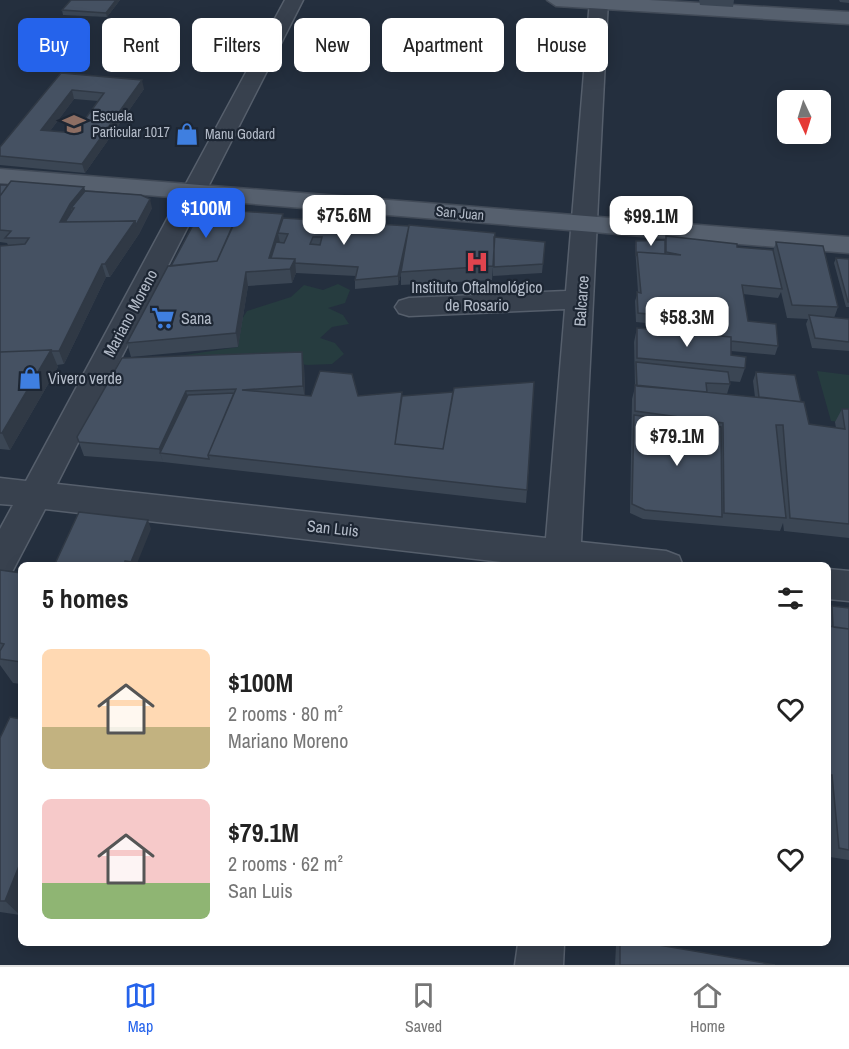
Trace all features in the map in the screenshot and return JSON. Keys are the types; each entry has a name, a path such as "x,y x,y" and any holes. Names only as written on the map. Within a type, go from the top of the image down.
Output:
{"main road":[{"path":"556,0 849,18"},
{"name":"San Juan","path":"0,176 849,245"}],"street":[{"name":"Mariano Moreno","path":"0,562 294,0"},
{"name":"Balcarce","path":"563,560 599,1"},
{"path":"409,307 581,299"},
{"name":"San Luis","path":"0,491 563,560 597,562"},
{"path":"831,584 849,586"},
{"path":"539,965 541,946"}],"green space":[{"path":"338,284 350,290 345,303 328,308 343,315 349,324 332,327 320,338 335,343 344,354 332,364 308,365 261,360 165,358 238,347 242,319 247,311 291,297 304,285 323,290"},
{"path":"817,371 849,375 849,423 831,421"}],"building":[{"path":"71,0 116,0 106,13 62,10"},
{"name":"Escuela Particular 1017","path":"61,73 142,80 82,164 0,156 0,147","holes":["72,90 104,93 75,133 41,130"]},
{"path":"11,181 84,187 70,204 60,222 135,221 105,264 102,264 59,351 0,352 0,246 25,244 29,238 5,238 11,231 0,230 0,196"},
{"path":"0,185 8,185 0,196"},
{"path":"85,191 141,195 150,199 136,225 135,221 65,222 74,208 71,208"},
{"path":"239,211 283,214 269,258 295,259 290,269 246,272 236,333 127,343 168,266 217,261"},
{"path":"199,214 238,215 217,261 171,266"},
{"path":"283,218 409,226 398,276 355,280 358,267 295,263 295,259 271,258 276,242 284,243 288,234 278,233","holes":["313,237 322,237 320,245 310,244"]},
{"path":"409,225 495,233 493,266 401,272"},
{"path":"666,236 773,250 782,289 742,285 748,321 776,324 778,346 731,341 731,337 679,332 677,317 638,313 637,292 641,293 637,252 681,255 666,252"},
{"path":"494,237 545,242 543,264 494,267"},
{"path":"665,240 665,254 637,252 636,256 636,241"},
{"path":"776,242 823,246 838,307 792,305"},
{"path":"836,258 849,259 849,302 848,302"},
{"path":"809,315 849,319 849,342 815,338"},
{"path":"637,328 731,337 731,355 746,357 745,368 637,358"},
{"path":"51,350 2,433 0,433 0,352"},
{"path":"302,352 303,386 242,390 311,396 320,371 352,374 358,396 402,392 395,444 443,449 454,388 534,382 527,490 208,455 236,389 186,391 159,449 79,442 77,437 122,358"},
{"path":"636,362 728,372 730,384 706,383 707,392 637,386"},
{"path":"756,372 795,375 801,402 759,397"},
{"path":"635,385 804,402 809,424 845,429 842,409 849,409 849,524 790,518 783,425 776,425 786,518 724,513 723,423 635,411"},
{"path":"453,392 443,449 395,444 402,396"},
{"path":"234,393 208,455 209,459 160,453 188,395"},
{"path":"634,415 721,427 722,517 645,510 632,504"},
{"path":"79,512 148,520 131,562 56,562"},
{"path":"0,570 18,573 18,662 0,659 0,651 4,644 0,643"},
{"path":"832,606 849,608 849,629 833,627"},
{"path":"831,626 849,629 849,850 839,848 832,775"},
{"path":"10,717 18,718 18,868 5,901 0,901 0,738"},
{"path":"620,946 665,946 775,965 620,965"}],"place":[{"name":"Escuela Particular 1017","path":"74,124"},
{"name":"Manu Godard","path":"187,134"},
{"name":"Instituto Oftalmológico de Rosario","path":"477,262"},
{"name":"Sana","path":"163,318"},
{"name":"Vivero verde","path":"30,378"}]}
